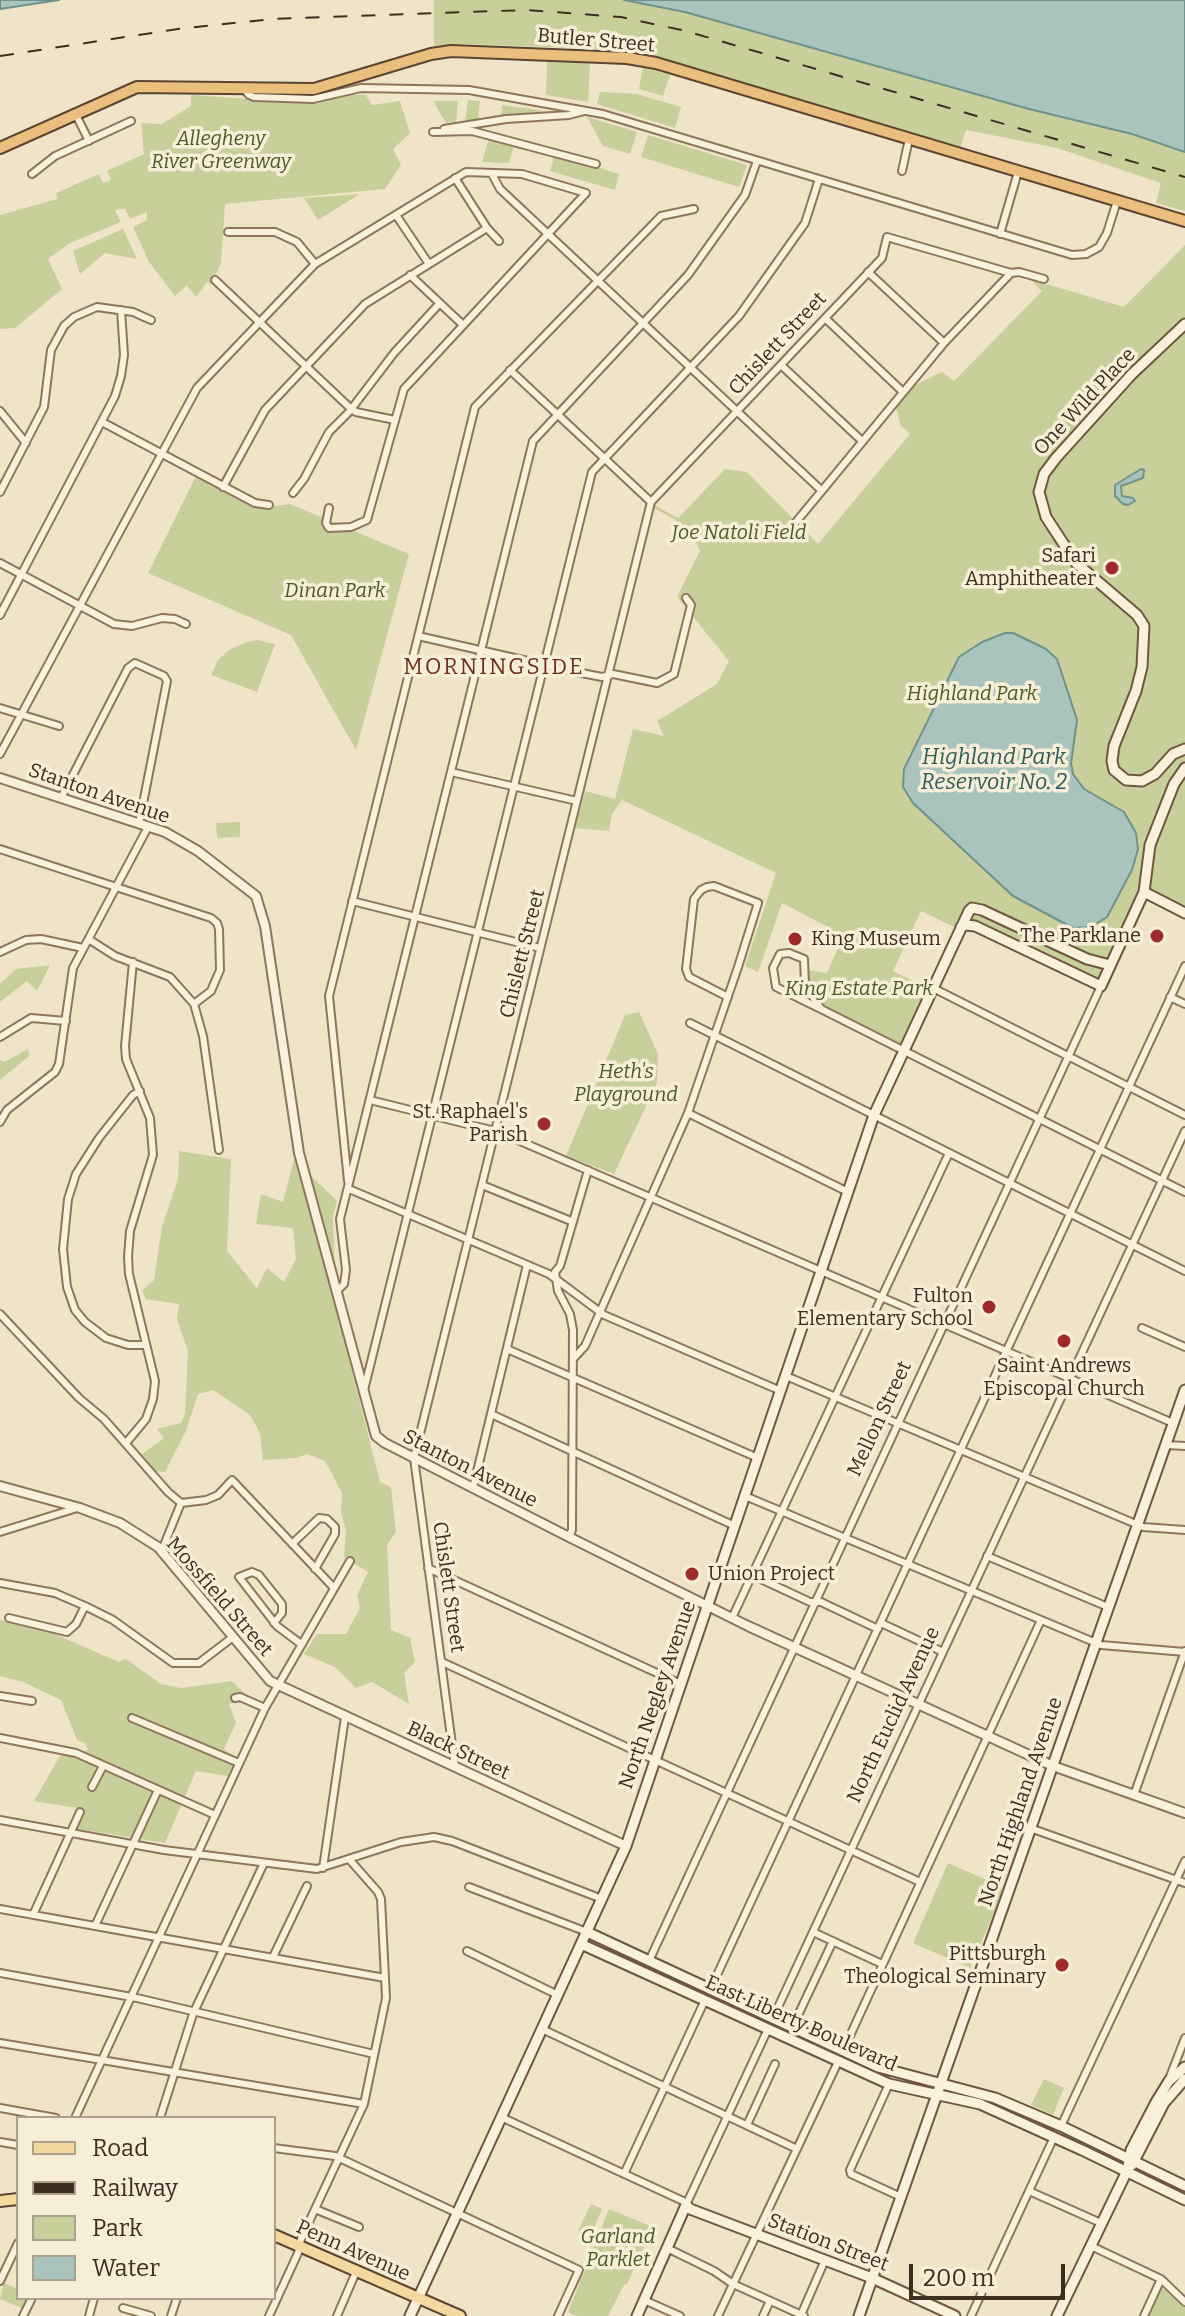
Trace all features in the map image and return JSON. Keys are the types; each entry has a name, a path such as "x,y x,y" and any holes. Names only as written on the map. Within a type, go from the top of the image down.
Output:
{"highway":[{"name":"Butler Street","path":"0,148 137,87 319,88 444,52 627,58 656,63 1185,221"},
{"path":"0,140 15,140"}],"main road":[{"name":"One Wild Place","path":"1184,750 1173,754 1155,774 1142,781 1126,780 1113,766 1114,746 1142,667 1144,626 1137,615 1076,563 1041,506 1039,492 1042,479 1056,458 1185,324"},
{"path":"1185,768 1174,784 1149,849 1144,892 1185,913"},
{"path":"1163,815 1185,778"},
{"name":"Mellon Street","path":"1101,986 1144,892"},
{"name":"North Negley Avenue","path":"410,2316 626,1846 874,1115 969,911 975,908 982,910 1087,959 1110,965"},
{"path":"961,927 975,926 1101,986"},
{"name":"North Highland Avenue","path":"859,2316 1185,1390"},
{"name":"East Liberty Boulevard","path":"587,1932 710,1990 838,2062 889,2084 995,2098 1185,2186"},
{"name":"East Liberty Boulevard","path":"581,1944 705,2000 770,2024 792,2028 896,2073 980,2104 1184,2200"},
{"path":"1057,2316 1127,2171 1156,2102 1169,2081 1185,2067"},
{"path":"1132,2160 1164,2103 1185,2079"},
{"name":"Station Street","path":"686,2205 872,2278 950,2315"},
{"name":"North Euclid Avenue","path":"637,2316 686,2205"},
{"name":"Penn Avenue","path":"276,2236 460,2316"},
{"name":"Penn Avenue","path":"417,2299 443,2316"}],"street":[{"path":"243,88 254,97 313,99 361,88 469,90 586,111 622,119 1067,255 1095,250 1105,238 1117,201"},
{"path":"586,111 480,122 433,132 472,131 596,164"},
{"path":"75,113 89,141"},
{"path":"32,174 50,159 131,121"},
{"path":"902,171 909,139"},
{"path":"337,1291 344,1284 346,1270 340,1219 533,441 688,275 745,195 757,161"},
{"path":"0,754 197,388 315,264 466,172 522,174 586,193 404,389 367,520 351,527 329,528 326,523 329,508"},
{"path":"1000,234 1018,172"},
{"path":"492,174 500,189 821,490"},
{"path":"455,178 499,241"},
{"path":"364,1393 592,472 739,316 805,223 819,179"},
{"path":"349,1189 329,996 475,407 661,216 694,209"},
{"path":"396,215 429,264"},
{"path":"223,487 265,410 365,304 487,228"},
{"path":"228,232 263,230 287,236 297,242 315,264"},
{"name":"Chislett Street","path":"455,1767 414,1458 651,502 882,258 887,237 1011,273"},
{"path":"868,272 944,343"},
{"path":"796,522 944,343 1011,273 1019,272 1044,279"},
{"path":"410,275 463,325"},
{"path":"215,280 351,408 395,420"},
{"path":"293,493 329,432 440,303"},
{"path":"0,490 44,407 51,350 64,326 74,317 97,307 121,310 151,320"},
{"path":"0,615 102,422 121,376 124,340 121,310"},
{"path":"825,318 903,392"},
{"path":"781,365 862,441"},
{"path":"510,370 651,502"},
{"path":"0,411 26,443"},
{"path":"102,422 255,503 269,505"},
{"path":"0,563 114,624 132,626 162,618 186,624"},
{"path":"418,636 602,677 657,683 674,674 691,605 686,598"},
{"path":"0,1122 7,1110 55,1072 62,1056 70,979 144,825 167,678 132,663 61,798"},
{"path":"0,708 59,726"},
{"path":"451,772 577,801"},
{"name":"Stanton Avenue","path":"0,778 165,832 198,851 256,896 265,926 299,1153 376,1436 732,1618 918,1705 1053,1766 1185,1813"},
{"path":"0,849 197,913 217,923 220,970 211,991 194,1004"},
{"path":"573,1359 585,1346 688,1113 728,997 759,902 714,886 701,890 694,899 686,969 689,977 728,997"},
{"path":"352,901 540,948"},
{"path":"0,952 26,940 41,939 83,948"},
{"path":"90,940 106,951 170,977 194,1004 203,1036 219,1150"},
{"path":"821,1009 807,989 804,959 789,953 780,954 773,968 775,986 1185,1192"},
{"path":"126,1443 140,1429 153,1399 155,1381 129,1274 128,1257 130,1231 153,1155 150,1118 126,1059 133,962"},
{"path":"710,1990 1185,966"},
{"name":"Mellon Street","path":"649,1961 1101,986"},
{"path":"933,988 1185,1115"},
{"path":"799,999 800,992 807,989"},
{"path":"1170,997 1185,1004"},
{"path":"0,1037 31,1018 66,1021"},
{"path":"690,1023 1185,1271"},
{"path":"140,1091 133,1095 108,1127 76,1174 68,1199 63,1249 67,1287 75,1310 85,1322 106,1338 128,1345 146,1345"},
{"path":"370,1100 495,1131 1173,1423"},
{"path":"688,1113 848,1192"},
{"name":"North Euclid Avenue","path":"686,2205 1185,1131"},
{"path":"732,1618 949,1153"},
{"path":"569,1537 572,1530 573,1330 570,1314 558,1291 555,1272 560,1266 588,1170"},
{"path":"482,1185 571,1221"},
{"path":"349,1189 527,1265 556,1279 600,1313 781,1391"},
{"path":"473,1488 527,1265"},
{"path":"0,1314 79,1398 104,1419 181,1503 218,1495 232,1480 334,1588"},
{"path":"1142,1328 1185,1347"},
{"path":"507,1349 758,1458"},
{"path":"786,1376 1137,1525 1185,1530"},
{"path":"491,1414 735,1526"},
{"path":"1165,1445 1185,1446"},
{"name":"Mossfield Street","path":"0,1486 80,1508 120,1523 162,1550 270,1681 277,1685"},
{"path":"745,1496 1096,1643 1185,1652 1134,1795"},
{"path":"162,1550 181,1503"},
{"path":"0,1532 80,1508"},
{"path":"292,1544 319,1518 327,1519 336,1531 315,1569"},
{"path":"987,1556 1108,1607"},
{"path":"76,2116 265,1708 350,1561"},
{"path":"428,1568 681,1684"},
{"path":"274,1623 282,1613 282,1604 259,1575 252,1572 239,1577 274,1623 301,1644"},
{"path":"752,1575 810,1602 821,1602 943,1652"},
{"path":"0,1583 55,1593 85,1606 113,1620 173,1663 199,1663 233,1637"},
{"path":"9,1618 67,1632 72,1630 85,1606"},
{"path":"843,2051 1041,1620"},
{"path":"442,1662 920,1882"},
{"name":"Black Street","path":"277,1685 626,1846"},
{"path":"0,1696 32,1701"},
{"path":"235,1698 240,1697 265,1708"},
{"path":"323,1868 345,1717"},
{"path":"132,1718 239,1763"},
{"path":"0,1738 58,1748 215,1815"},
{"path":"92,1787 103,1766"},
{"path":"95,1926 158,1790"},
{"path":"33,1915 80,1812"},
{"path":"0,1829 1,1820 197,1854 317,1869 401,1842 434,1837 452,1841 602,1899"},
{"path":"1030,1828 1185,1883"},
{"path":"276,2300 364,2104 386,1998 381,1899 349,1859"},
{"path":"1061,2126 1185,1861"},
{"path":"161,2116 195,2011 264,1863"},
{"path":"273,1957 307,1886"},
{"path":"469,1887 587,1932"},
{"path":"0,1909 385,1978"},
{"path":"813,1932 882,1964"},
{"path":"792,2028 833,1941"},
{"path":"467,1951 558,1995"},
{"path":"0,1973 131,1997 374,2054"},
{"path":"624,2174 705,2000"},
{"path":"542,2029 797,2149"},
{"path":"1169,2081 1185,2038"},
{"path":"0,2043 364,2104"},
{"path":"1179,2051 1185,2059"},
{"path":"718,2316 838,2062"},
{"path":"747,2125 775,2064"},
{"path":"889,2084 850,2170 851,2174 901,2197"},
{"path":"0,2108 45,2116"},
{"path":"501,2117 686,2205"},
{"path":"971,2316 1054,2137"},
{"path":"276,2148 340,2158 579,2270 558,2316"},
{"path":"1029,2191 1101,2223"},
{"path":"315,2209 359,2227"},
{"path":"1091,2246 1161,2279 1184,2299"},
{"path":"0,2281 16,2247"},
{"path":"667,2248 733,2284 802,2316 825,2260"},
{"path":"337,2316 356,2272"},
{"path":"1144,2316 1161,2279"},
{"path":"644,2300 680,2316"},
{"path":"763,2316 770,2301"},
{"path":"123,2308 151,2316"}],"green space":[{"path":"434,0 624,0 685,12 1029,109 1132,134 1185,152 1185,211 1156,203 1161,183 1057,148 966,130 960,148 653,55 626,50 464,44 434,46"},
{"path":"547,62 590,63 588,102 546,95"},
{"path":"643,66 670,75 663,96 639,89"},
{"path":"600,92 637,94 681,107 675,128 597,104"},
{"name":"Allegheny River Greenway","path":"341,94 366,95 372,105 400,101 410,133 393,149 401,165 385,189 225,204 221,263 211,285 207,282 196,297 187,285 175,296 149,262 133,227 147,220 147,212 130,219 125,209 115,210 121,222 70,243 48,259 62,289 15,328 0,329 0,215 57,199 56,193 99,174 103,183 111,180 107,171 144,154 141,123 162,124 191,106 191,95 278,101"},
{"path":"468,100 480,101 478,119 465,122"},
{"path":"433,101 458,101 456,122 446,123"},
{"path":"502,105 545,111 501,116"},
{"path":"587,117 637,132 630,154 603,146"},
{"path":"490,135 515,142 509,163 482,162"},
{"path":"648,135 747,165 739,187 641,157"},
{"path":"555,154 619,174 615,190 550,171"},
{"name":"Allegheny River Greenway","path":"360,194 318,220 304,198"},
{"path":"123,229 137,259 105,253 80,274 73,251"},
{"name":"Highland Park","path":"1185,245 1185,913 1144,892 1110,965 972,908 960,930 921,911 893,971 932,990 903,1051 832,1015 810,995 804,969 827,973 840,943 828,927 782,903 758,972 745,966 776,873 622,800 612,814 609,831 575,828 585,791 615,799 633,729 664,736 657,721 717,684 729,661 677,597 700,551 695,541 673,534 676,520 650,506 650,503 678,518 725,469 747,472 818,544 910,434 901,426 896,408 915,385 942,372 954,381 1042,291 1030,279 1124,307"},
{"name":"Dinan Park","path":"196,476 258,508 290,504 409,554 356,750 291,635 148,573"},
{"path":"257,640 275,644 257,692 211,675 218,660 229,650"},
{"path":"240,822 240,837 217,838 216,823"},
{"path":"976,911 1101,968 1103,970 1098,980 972,921"},
{"path":"50,965 37,991 27,981 0,1002 0,984 16,969"},
{"name":"Heth's Playground","path":"639,1012 658,1054 657,1083 614,1174 566,1156 625,1015"},
{"path":"28,1049 29,1056 0,1080 0,1060 4,1062"},
{"path":"179,1151 231,1159 227,1251 257,1288 267,1268 284,1282 296,1259 293,1228 256,1224 261,1194 283,1202 294,1159 337,1201 333,1216 336,1307 380,1482 391,1487 396,1532 387,1545 391,1630 410,1638 415,1662 404,1673 409,1704 372,1682 356,1688 335,1667 304,1654 317,1634 346,1634 360,1608 357,1595 368,1572 344,1557 346,1531 341,1513 342,1493 325,1461 307,1454 297,1458 263,1460 260,1433 250,1415 213,1390 198,1394 186,1431 165,1472 155,1471 142,1454 164,1438 157,1429 181,1423 185,1414 188,1351 177,1319 179,1304 146,1299 142,1291 154,1280 162,1227 178,1179"},
{"path":"0,1620 48,1631 119,1662 126,1659 161,1684 181,1688 232,1681 249,1698 229,1704 236,1723 224,1749 236,1758 228,1776 196,1771 165,1843 78,1829 77,1808 34,1801 60,1756 88,1750 85,1743 77,1740 61,1700 23,1682 0,1676"},
{"path":"948,1863 1005,1888 970,1968 913,1943"},
{"path":"1044,2079 1064,2088 1053,2115 1031,2105"},
{"path":"591,2204 602,2209 590,2237 578,2231"},
{"name":"Garland Parklet","path":"609,2209 653,2227 627,2284 608,2316 577,2316 568,2312"},
{"path":"4,2283 16,2288 16,2300 28,2300 24,2309 0,2299"},
{"path":"1161,2287 1185,2306 1185,2316 1148,2316"}],"water":[{"path":"0,0 59,0 0,9"},
{"path":"624,0 1185,0 1185,152 1132,134 1029,109 685,12"},
{"path":"1144,470 1143,478 1121,486 1122,496 1135,501 1123,504 1115,496 1115,485"},
{"name":"Highland Park Reservoir No. 2","path":"1013,633 1046,649 1057,659 1077,720 1071,763 1073,774 1084,789 1124,812 1136,833 1138,849 1132,870 1107,917 1091,927 1073,928 1013,896 913,803 903,787 904,769 959,657 982,642"}],"railway":[{"path":"0,56 178,29 272,19 526,10 621,17 686,31 1185,177"}],"place":[{"name":"Safari Amphitheater","path":"1112,568"},
{"name":"The Parklane","path":"1157,936"},
{"name":"King Museum","path":"795,939"},
{"name":"St. Raphael's Parish","path":"544,1124"},
{"name":"Fulton Elementary School","path":"989,1307"},
{"name":"Saint Andrews Episcopal Church","path":"1064,1341"},
{"name":"Union Project","path":"692,1574"},
{"name":"Pittsburgh Theological Seminary","path":"1062,1965"}],"district":[{"name":"MORNINGSIDE","path":"494,668"}],"park label":[{"name":"Joe Natoli Field","path":"739,533"},
{"name":"King Estate Park","path":"859,989"}]}
